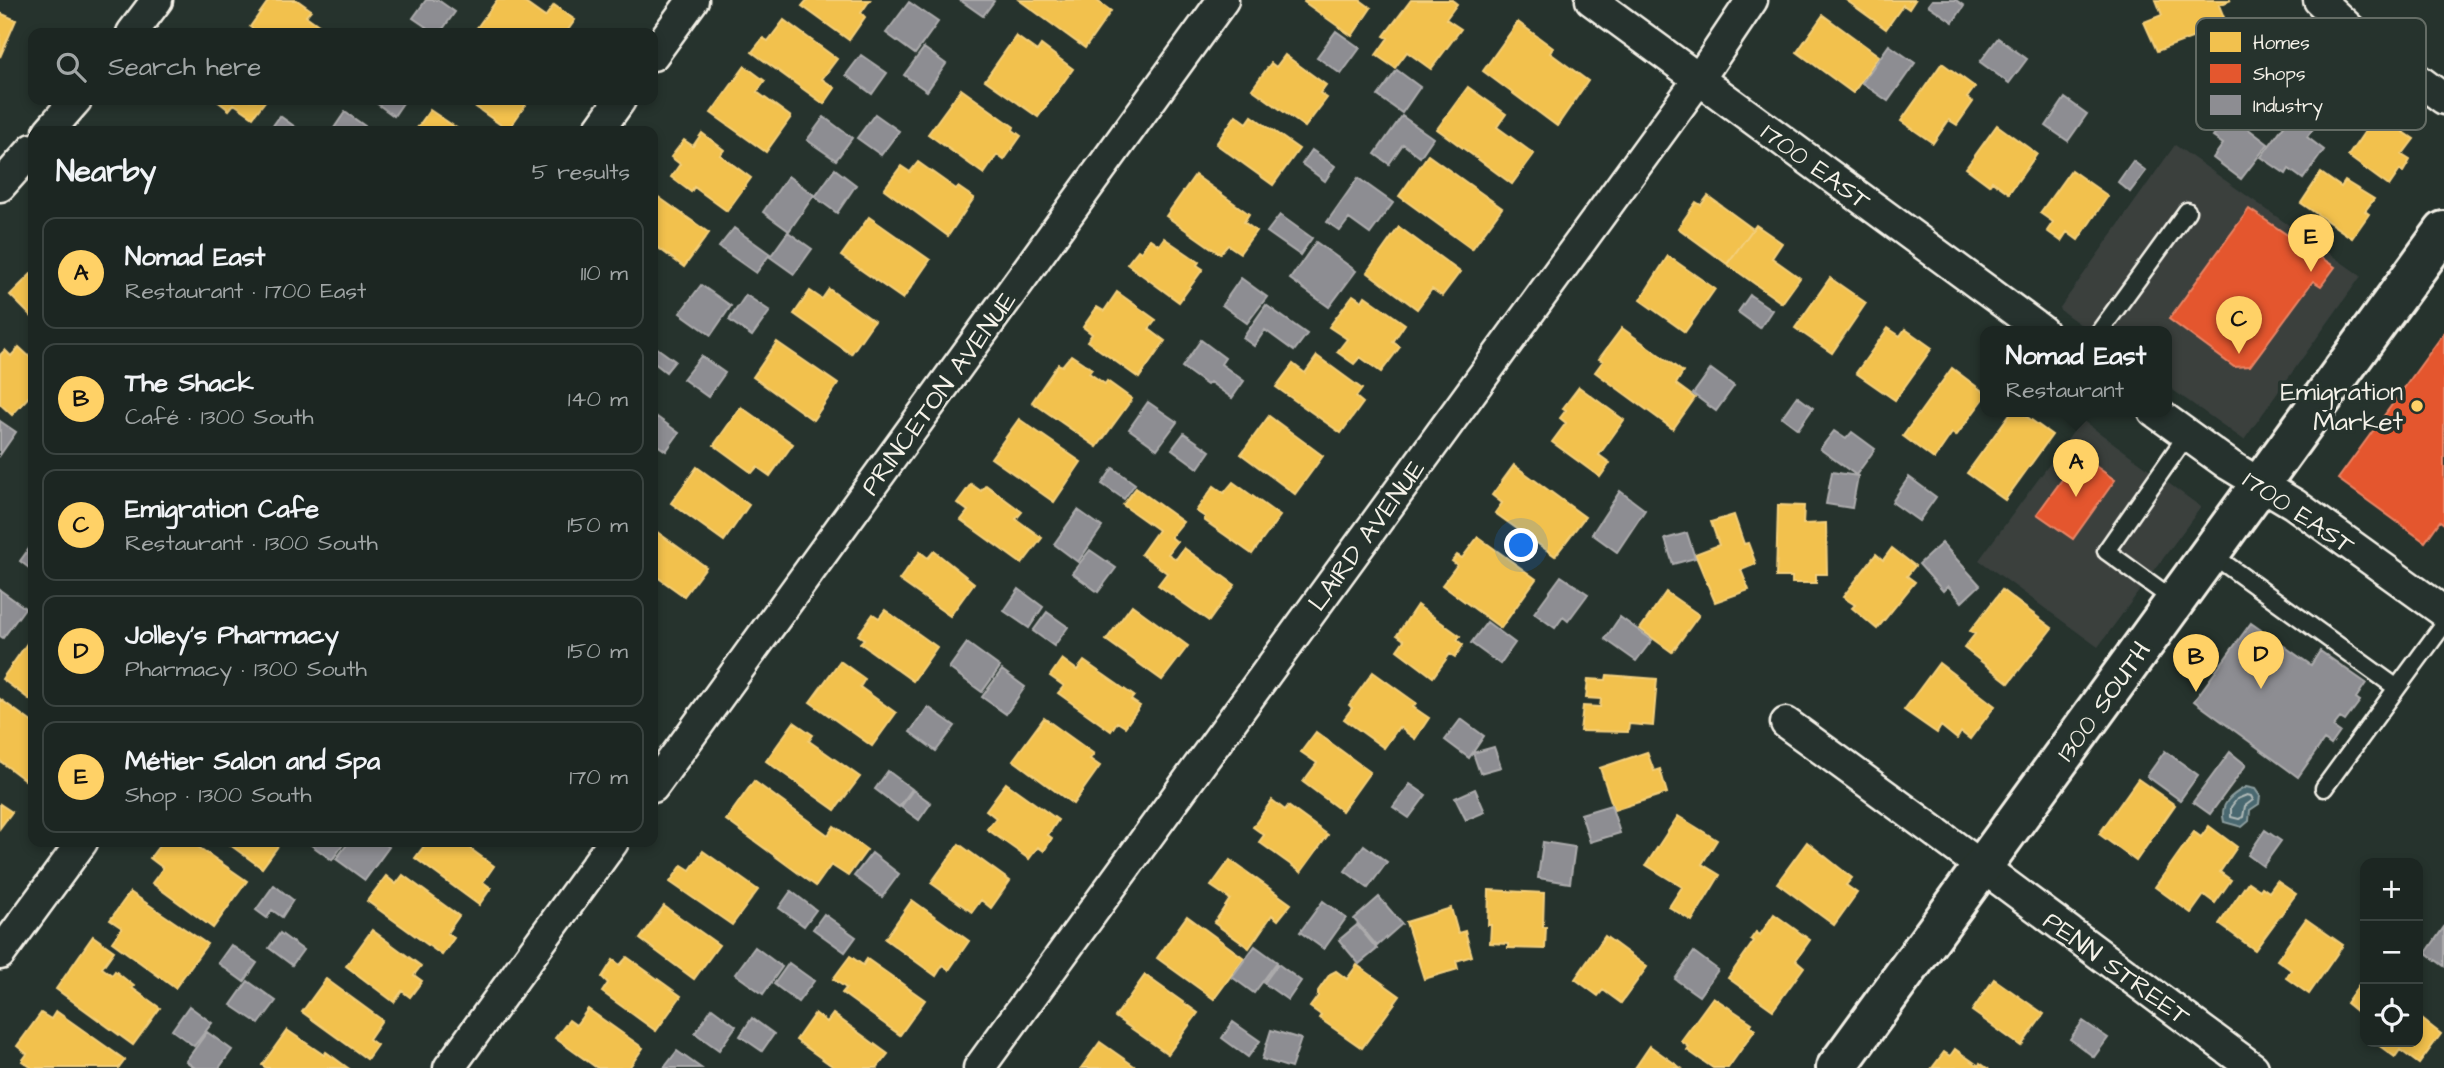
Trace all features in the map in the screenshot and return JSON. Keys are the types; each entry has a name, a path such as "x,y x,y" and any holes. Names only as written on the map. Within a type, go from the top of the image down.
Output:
{"street":[{"path":"136,28 157,0"},
{"path":"658,48 693,0"},
{"name":"PRINCETON AVENUE","path":"658,780 1223,0"},
{"name":"1700 EAST","path":"1591,0 2035,326"},
{"name":"LAIRD AVENUE","path":"979,1068 1699,79 1752,0"},
{"path":"2319,0 2338,18"},
{"path":"2426,86 2444,99"},
{"path":"53,126 72,105"},
{"path":"602,126 616,105"},
{"name":"1300 SOUTH","path":"1836,1068 2444,231"},
{"name":"1700 EAST","path":"2162,417 2229,466 2294,504 2444,612"},
{"name":"PENN STREET","path":"1786,723 2253,1068"},
{"path":"0,954 78,847"},
{"path":"449,1068 609,847"}],"lane":[{"path":"2105,326 2187,211"},
{"path":"2175,601 2106,551 2187,435"},
{"path":"2210,553 2397,688"},
{"path":"2324,788 2444,624"}],"shaded area":[{"path":"2175,145 2361,276 2244,440 2172,390 2172,326 2082,326 2059,309"},
{"path":"2082,420 2201,507 2098,647 1979,560"}],"water":[{"path":"2246,787 2255,789 2260,796 2259,804 2250,810 2249,821 2242,827 2224,822 2225,805"}],"building: Homes":[{"path":"269,0 297,0 311,10 306,16 323,28 252,28"},
{"path":"497,0 521,0 545,17 554,5 575,20 569,28 477,28"},
{"path":"807,0 870,0 861,13 865,17 849,40 802,6"},
{"path":"1019,0 1096,0 1111,11 1085,48"},
{"path":"1360,0 1371,8 1352,36 1304,2"},
{"path":"1411,0 1452,0 1457,4 1446,19 1461,29 1431,69 1407,52 1395,68 1376,55 1388,38 1384,36"},
{"path":"1846,0 1915,0 1909,9 1903,5 1886,29"},
{"path":"2156,0 2231,0 2219,5 2224,18 2196,18 2196,37 2157,51 2144,22 2162,15"},
{"path":"0,13 16,20 0,57"},
{"path":"1823,15 1879,56 1853,93 1797,52"},
{"path":"784,20 837,59 822,79 835,88 824,104 752,52 763,38 768,41"},
{"path":"1518,22 1553,48 1550,53 1588,81 1557,126 1483,71"},
{"path":"1016,36 1037,51 1041,45 1073,69 1038,117 985,80"},
{"path":"1285,55 1326,85 1320,93 1327,98 1305,127 1252,89 1271,63 1276,67"},
{"path":"1942,63 1975,87 1967,98 1973,102 1957,125 1949,120 1933,143 1901,121"},
{"path":"745,66 765,81 757,92 791,117 766,152 711,113"},
{"path":"1468,87 1506,114 1497,127 1534,154 1512,184 1437,129"},
{"path":"961,89 1014,127 1013,130 1021,136 1004,160 997,155 984,174 928,134"},
{"path":"235,105 262,105 253,117"},
{"path":"473,105 526,105 511,126 502,126"},
{"path":"430,110 454,126 419,126"},
{"path":"1236,115 1247,123 1252,116 1299,149 1273,185 1216,144"},
{"path":"1997,125 2037,154 2009,193 1992,181 1989,185 1966,168"},
{"path":"2366,130 2401,130 2414,139 2402,155 2410,160 2389,186 2348,156"},
{"path":"702,133 724,150 720,155 751,178 727,211 694,187 691,192 671,177 680,164 671,157 684,140 693,146"},
{"path":"1428,155 1502,208 1472,249 1399,196"},
{"path":"918,162 956,189 958,187 974,198 948,236 884,189 901,166 910,172"},
{"path":"2071,170 2108,196 2078,240 2067,232 2061,241 2047,231 2053,222 2040,213"},
{"path":"2321,173 2341,187 2345,181 2374,199 2365,211 2369,214 2352,238 2301,203"},
{"path":"1195,175 1249,214 1244,222 1256,231 1240,253 1228,245 1220,254 1166,216"},
{"path":"1708,196 1753,229 1727,264 1678,228 1696,202 1701,205"},
{"path":"658,197 709,233 684,267 658,248"},
{"path":"869,217 930,260 903,299 841,256"},
{"path":"1756,225 1782,243 1772,258 1800,278 1782,303 1727,264"},
{"path":"1399,227 1460,272 1442,296 1432,289 1417,309 1367,272"},
{"path":"1164,238 1199,262 1197,265 1203,269 1179,302 1127,264 1138,250 1141,252 1150,239 1159,245"},
{"path":"1668,256 1715,289 1685,332 1640,300"},
{"path":"28,277 28,313 10,295"},
{"path":"1830,278 1866,303 1832,353 1795,328"},
{"path":"829,289 874,321 851,354 794,314 810,291 822,299"},
{"path":"1117,292 1156,320 1149,329 1165,341 1139,378 1087,341 1092,334 1083,327 1097,307 1104,311"},
{"path":"1353,295 1362,301 1365,296 1405,324 1393,342 1400,347 1381,372 1360,357 1354,364 1337,352 1347,339 1329,327"},
{"path":"1622,328 1683,372 1676,384 1695,398 1673,429 1595,372 1603,361 1599,359"},
{"path":"1888,328 1900,336 1905,329 1932,348 1895,400 1856,373"},
{"path":"777,342 838,384 813,420 753,377"},
{"path":"19,347 28,355 28,397 12,415 0,404 0,355 5,350 11,356"},
{"path":"1071,355 1092,369 1089,373 1105,384 1107,381 1132,399 1097,447 1032,402 1058,364 1062,366"},
{"path":"1317,356 1362,389 1356,397 1363,403 1341,433 1276,387 1293,364 1305,373"},
{"path":"1952,368 1980,389 1980,404 1956,436 1952,433 1934,459 1903,436"},
{"path":"1579,387 1624,420 1599,455 1610,463 1600,477 1552,442 1566,423 1560,418 1566,410 1563,408"},
{"path":"741,407 793,444 770,476 757,467 752,473 714,445"},
{"path":"1269,416 1323,456 1295,494 1241,454"},
{"path":"2008,417 2027,417 2052,435 2005,500 1967,473"},
{"path":"1019,419 1081,462 1054,502 991,458"},
{"path":"1514,465 1585,517 1555,556 1495,513 1502,503 1492,495"},
{"path":"697,467 749,505 724,541 671,503"},
{"path":"1233,482 1280,516 1252,554 1204,520 1205,517 1196,511 1214,486 1224,493"},
{"path":"971,484 981,491 986,485 1022,512 1016,519 1042,538 1022,564 961,520 968,511 957,503"},
{"path":"1136,488 1183,522 1171,537 1177,542 1168,554 1176,559 1184,548 1235,585 1209,621 1158,585 1167,573 1141,554 1158,530 1123,505"},
{"path":"1778,505 1804,506 1803,524 1826,523 1827,574 1816,574 1816,583 1792,583 1792,577 1776,577"},
{"path":"1734,515 1744,544 1748,543 1756,564 1741,570 1749,590 1715,602 1695,554 1719,545 1711,522"},
{"path":"658,533 706,567 684,596 658,578"},
{"path":"1478,537 1536,579 1501,628 1442,585 1457,565 1452,561 1457,555 1462,558"},
{"path":"1892,548 1915,566 1907,576 1915,582 1877,629 1852,608 1855,605 1843,597 1876,554 1883,560"},
{"path":"934,551 974,583 950,616 899,580 920,552 928,558"},
{"path":"2002,590 2052,628 2009,683 1964,648 1975,634 1970,631"},
{"path":"1666,592 1699,615 1672,652 1640,629"},
{"path":"1132,605 1188,646 1162,680 1106,640"},
{"path":"1417,605 1460,636 1457,640 1463,645 1455,657 1450,654 1433,677 1397,650 1404,640 1397,635"},
{"path":"885,610 937,647 913,681 860,643 864,639 858,635 873,614 879,618"},
{"path":"28,642 28,698 2,679"},
{"path":"1062,659 1077,670 1084,661 1134,696 1131,700 1140,706 1125,727 1117,722 1111,731 1058,693 1064,686 1050,676"},
{"path":"840,661 865,679 860,687 896,713 872,746 810,702"},
{"path":"1939,663 1995,706 1970,739 1961,732 1957,739 1941,726 1937,733 1904,710"},
{"path":"1373,672 1416,703 1413,707 1429,718 1415,739 1399,727 1384,748 1344,719 1352,708 1349,705"},
{"path":"1607,675 1657,679 1653,726 1629,724 1628,732 1580,731 1583,706 1600,707 1601,699 1586,698 1588,679 1606,680"},
{"path":"0,699 28,719 28,776 25,780 0,761"},
{"path":"1044,718 1094,754 1090,759 1100,766 1073,804 1013,760"},
{"path":"794,722 813,735 809,741 860,777 835,810 766,761"},
{"path":"1316,732 1370,772 1342,811 1303,782 1317,763 1301,752"},
{"path":"1647,752 1654,771 1660,769 1667,793 1614,810 1600,768"},
{"path":"2138,779 2175,805 2136,861 2099,834"},
{"path":"754,781 828,835 834,826 867,850 848,876 831,865 816,886 726,820"},
{"path":"1006,783 1058,820 1048,835 1052,838 1044,851 1038,847 1029,859 987,829 996,818 986,810"},
{"path":"1272,800 1285,810 1288,806 1328,835 1301,872 1259,842 1264,835 1253,827"},
{"path":"0,804 12,812 0,828"},
{"path":"1678,816 1717,840 1702,864 1720,875 1692,921 1669,907 1682,887 1646,865"},
{"path":"2209,826 2237,847 2220,872 2231,880 2215,903 2204,895 2191,913 2155,887 2194,832 2201,837"},
{"path":"1807,842 1852,878 1846,885 1857,893 1834,925 1777,883"},
{"path":"959,844 1010,881 991,908 981,900 972,912 931,883"},
{"path":"158,847 198,847 247,881 213,928 152,883 163,868 150,858"},
{"path":"233,847 277,847 262,868"},
{"path":"423,847 468,847 494,866 483,882 491,888 479,905 415,858"},
{"path":"703,851 758,890 732,925 670,882 682,865 690,870"},
{"path":"1230,860 1291,904 1278,920 1272,915 1249,948 1214,923 1230,899 1211,886"},
{"path":"403,875 459,916 447,933 454,938 442,955 367,901 386,876 396,884"},
{"path":"2277,881 2296,894 2255,950 2219,924 2248,882 2269,892"},
{"path":"1489,890 1544,893 1545,949 1508,948 1508,944 1490,943"},
{"path":"130,892 207,944 175,988 112,942 122,928 110,920"},
{"path":"912,900 969,941 949,970 943,965 936,976 885,939"},
{"path":"664,906 719,945 694,979 640,939"},
{"path":"1451,908 1458,933 1465,931 1472,956 1456,961 1458,969 1424,979 1406,922"},
{"path":"1774,914 1810,940 1796,960 1804,967 1773,1010 1728,978 1754,941 1751,939 1756,932 1760,935"},
{"path":"1187,916 1244,958 1214,999 1157,958"},
{"path":"2306,919 2343,945 2309,994 2286,978 2291,970 2277,960"},
{"path":"372,930 421,966 414,975 422,981 410,997 402,991 394,1002 346,966"},
{"path":"93,936 114,951 102,968 112,975 115,971 134,986 132,988 160,1008 133,1045 56,989"},
{"path":"1605,936 1647,967 1621,1003 1603,990 1598,996 1575,979"},
{"path":"850,956 863,965 867,959 925,1000 900,1035 842,993 846,988 833,979"},
{"path":"627,957 681,996 656,1031 602,992 608,983 602,977 613,960 620,965"},
{"path":"1357,965 1400,996 1362,1048 1319,1018 1321,1015 1310,1007 1330,974 1336,971 1347,979"},
{"path":"1145,975 1198,1013 1168,1054 1115,1017"},
{"path":"326,979 382,1020 369,1039 377,1045 367,1059 302,1012"},
{"path":"1994,979 2044,1014 2021,1046 1972,1011"},
{"path":"2360,983 2360,1015 2346,1003"},
{"path":"1713,997 1752,1023 1750,1026 1755,1030 1728,1068 1713,1068 1687,1050 1689,1047 1681,1041"},
{"path":"588,1009 643,1048 629,1068 597,1068 555,1038 569,1020 576,1025"},
{"path":"56,1011 125,1060 119,1068 32,1068 22,1061 27,1054 17,1046 41,1013 51,1019"},
{"path":"815,1013 827,1022 833,1014 888,1054 877,1068 835,1068 796,1040"},
{"path":"2423,1020 2441,1034 2419,1064 2400,1050 2395,1057 2381,1047 2423,1047"},
{"path":"287,1030 348,1068 266,1068 262,1065"},
{"path":"1100,1042 1137,1068 1081,1068"},
{"path":"1650,1046 1681,1068 1635,1068"},
{"path":"1955,1049 1979,1066 1980,1063 1987,1068 1932,1068 1944,1052 1950,1056"}],"building: Shops":[{"path":"2249,209 2335,267 2321,286 2313,281 2250,366 2234,367 2169,319"},
{"name":"Emigration Market","path":"2444,333 2444,524 2440,521 2425,542 2338,479"},
{"path":"2080,455 2115,480 2073,539 2037,514"}],"building: Industry":[{"path":"426,0 438,0 455,12 444,28 428,28 413,18"},
{"path":"960,0 992,0 994,1 983,16"},
{"path":"1932,0 1956,0 1964,6 1953,22 1928,5"},
{"path":"909,2 938,22 915,54 886,33"},
{"path":"1336,31 1360,48 1341,74 1317,57"},
{"path":"1998,38 2027,59 2009,83 1980,62"},
{"path":"1889,45 1915,63 1888,101 1862,83"},
{"path":"924,48 946,64 927,91 904,75"},
{"path":"861,55 887,73 872,94 846,75"},
{"path":"1397,70 1420,87 1402,113 1378,96"},
{"path":"2065,98 2087,114 2068,141 2046,126"},
{"path":"379,105 402,105 394,116"},
{"path":"345,112 365,126 335,126"},
{"path":"875,114 899,131 881,155 857,138"},
{"path":"280,116 294,126 273,126"},
{"path":"1402,116 1433,138 1420,157 1403,144 1389,164 1375,154"},
{"path":"824,117 852,138 836,160 807,140"},
{"path":"2218,130 2250,130 2268,144 2241,179 2213,158 2223,144 2213,137"},
{"path":"2281,130 2312,130 2307,137 2324,150 2303,179 2289,169 2286,174 2261,157"},
{"path":"1312,150 1335,166 1325,181 1302,164"},
{"path":"2133,161 2146,171 2130,192 2118,182"},
{"path":"835,169 856,185 837,213 815,197"},
{"path":"788,176 814,195 789,231 763,212"},
{"path":"1358,178 1393,203 1370,234 1349,219 1340,231 1327,222"},
{"path":"1280,215 1312,238 1300,255 1267,232"},
{"path":"734,228 770,254 756,273 719,247"},
{"path":"788,232 812,249 794,274 770,257"},
{"path":"1316,242 1356,271 1329,307 1290,279"},
{"path":"1241,278 1267,297 1247,323 1222,305"},
{"path":"701,285 731,306 711,335 680,313"},
{"path":"746,295 770,311 752,336 729,320"},
{"path":"1750,295 1772,310 1760,328 1738,312"},
{"path":"1266,305 1307,334 1294,351 1265,330 1254,346 1243,338"},
{"path":"1201,340 1225,358 1221,364 1244,381 1232,398 1210,382 1207,385 1182,367"},
{"path":"658,349 675,361 666,372 658,366"},
{"path":"701,356 725,373 708,397 683,379"},
{"path":"1711,369 1734,386 1716,411 1693,394"},
{"path":"1797,396 1813,408 1798,429 1782,417"},
{"path":"1148,402 1177,422 1157,449 1129,429"},
{"path":"658,418 679,433 666,451 658,445"},
{"path":"0,421 16,432 0,455"},
{"path":"1834,431 1846,439 1852,432 1875,449 1856,475 1820,449"},
{"path":"1184,433 1210,451 1198,468 1172,449"},
{"path":"1113,468 1135,484 1124,499 1102,484"},
{"path":"1832,472 1858,476 1852,508 1826,504"},
{"path":"1909,477 1936,497 1919,521 1892,502"},
{"path":"1620,491 1645,510 1617,552 1592,534"},
{"path":"1078,510 1102,527 1078,562 1054,544"},
{"path":"1687,533 1695,558 1673,564 1665,539"},
{"path":"1942,543 1980,585 1962,602 1948,586 1943,591 1919,564"},
{"path":"28,550 28,567 20,561"},
{"path":"1090,550 1116,568 1098,592 1072,573"},
{"path":"1561,576 1588,594 1568,621 1563,617 1555,628 1534,613"},
{"path":"1019,589 1043,607 1029,628 1004,611"},
{"path":"0,590 25,608 3,638 0,636"},
{"path":"1047,612 1068,627 1054,646 1033,631"},
{"path":"1620,617 1652,640 1636,661 1605,639"},
{"path":"1487,622 1515,643 1500,664 1471,643"},
{"path":"2251,623 2311,665 2320,651 2366,683 2356,698 2360,701 2345,721 2340,718 2333,727 2340,732 2331,745 2324,740 2298,777 2194,701"},
{"path":"967,643 1000,667 982,692 949,668"},
{"path":"1002,670 1025,687 1006,714 982,697"},
{"path":"928,707 955,726 936,751 910,732"},
{"path":"1461,719 1484,736 1469,758 1445,740"},
{"path":"1494,747 1501,767 1480,773 1473,753"},
{"path":"2165,751 2198,775 2180,800 2147,776"},
{"path":"2230,752 2246,765 2210,814 2193,802"},
{"path":"888,771 912,789 899,807 875,789"},
{"path":"1410,784 1426,795 1409,818 1393,807"},
{"path":"1475,789 1485,812 1466,820 1455,798"},
{"path":"913,790 931,803 919,820 901,807"},
{"path":"1611,805 1620,833 1590,842 1581,814"},
{"path":"2265,830 2281,841 2263,866 2248,855"},
{"path":"1543,842 1575,847 1570,883 1538,878"},
{"path":"1364,845 1387,862 1368,888 1345,871"},
{"path":"314,847 341,847 332,860"},
{"path":"345,847 389,847 365,880 336,859"},
{"path":"872,853 899,874 882,897 854,876"},
{"path":"274,885 293,900 282,917 272,910 267,918 256,910"},
{"path":"791,891 816,910 804,926 779,908"},
{"path":"1379,897 1402,924 1377,946 1354,919"},
{"path":"1323,901 1346,918 1324,949 1300,932"},
{"path":"824,914 856,937 845,952 813,929"},
{"path":"1357,925 1377,949 1359,964 1339,940"},
{"path":"2444,927 2444,966 2426,953"},
{"path":"280,933 303,950 292,965 269,948"},
{"path":"231,945 257,963 244,982 218,963"},
{"path":"1255,946 1277,962 1254,993 1232,977"},
{"path":"755,947 782,967 763,994 735,974"},
{"path":"1694,952 1718,970 1699,996 1675,979"},
{"path":"789,963 814,981 798,1002 774,984"},
{"path":"1278,964 1301,981 1288,1000 1264,983"},
{"path":"248,981 276,1001 259,1024 231,1005"},
{"path":"189,1006 212,1023 194,1046 172,1030"},
{"path":"712,1008 736,1026 719,1050 695,1033"},
{"path":"752,1018 774,1034 762,1051 740,1036"},
{"path":"2083,1021 2108,1038 2094,1057 2070,1039"},
{"path":"1233,1022 1260,1041 1248,1057 1222,1038"},
{"path":"1271,1030 1301,1039 1291,1068 1262,1059"},
{"path":"207,1032 232,1050 219,1068 195,1068 186,1061"},
{"path":"677,1051 701,1068 664,1068"}],"place":[{"name":"Métier Salon and Spa","path":"2311,272"},
{"name":"Emigration Cafe","path":"2239,354"},
{"name":"Emigration Market","path":"2417,406"},
{"name":"Nomad East","path":"2076,497"},
{"name":"Jolley's Pharmacy","path":"2261,689"},
{"name":"The Shack","path":"2196,692"}]}
